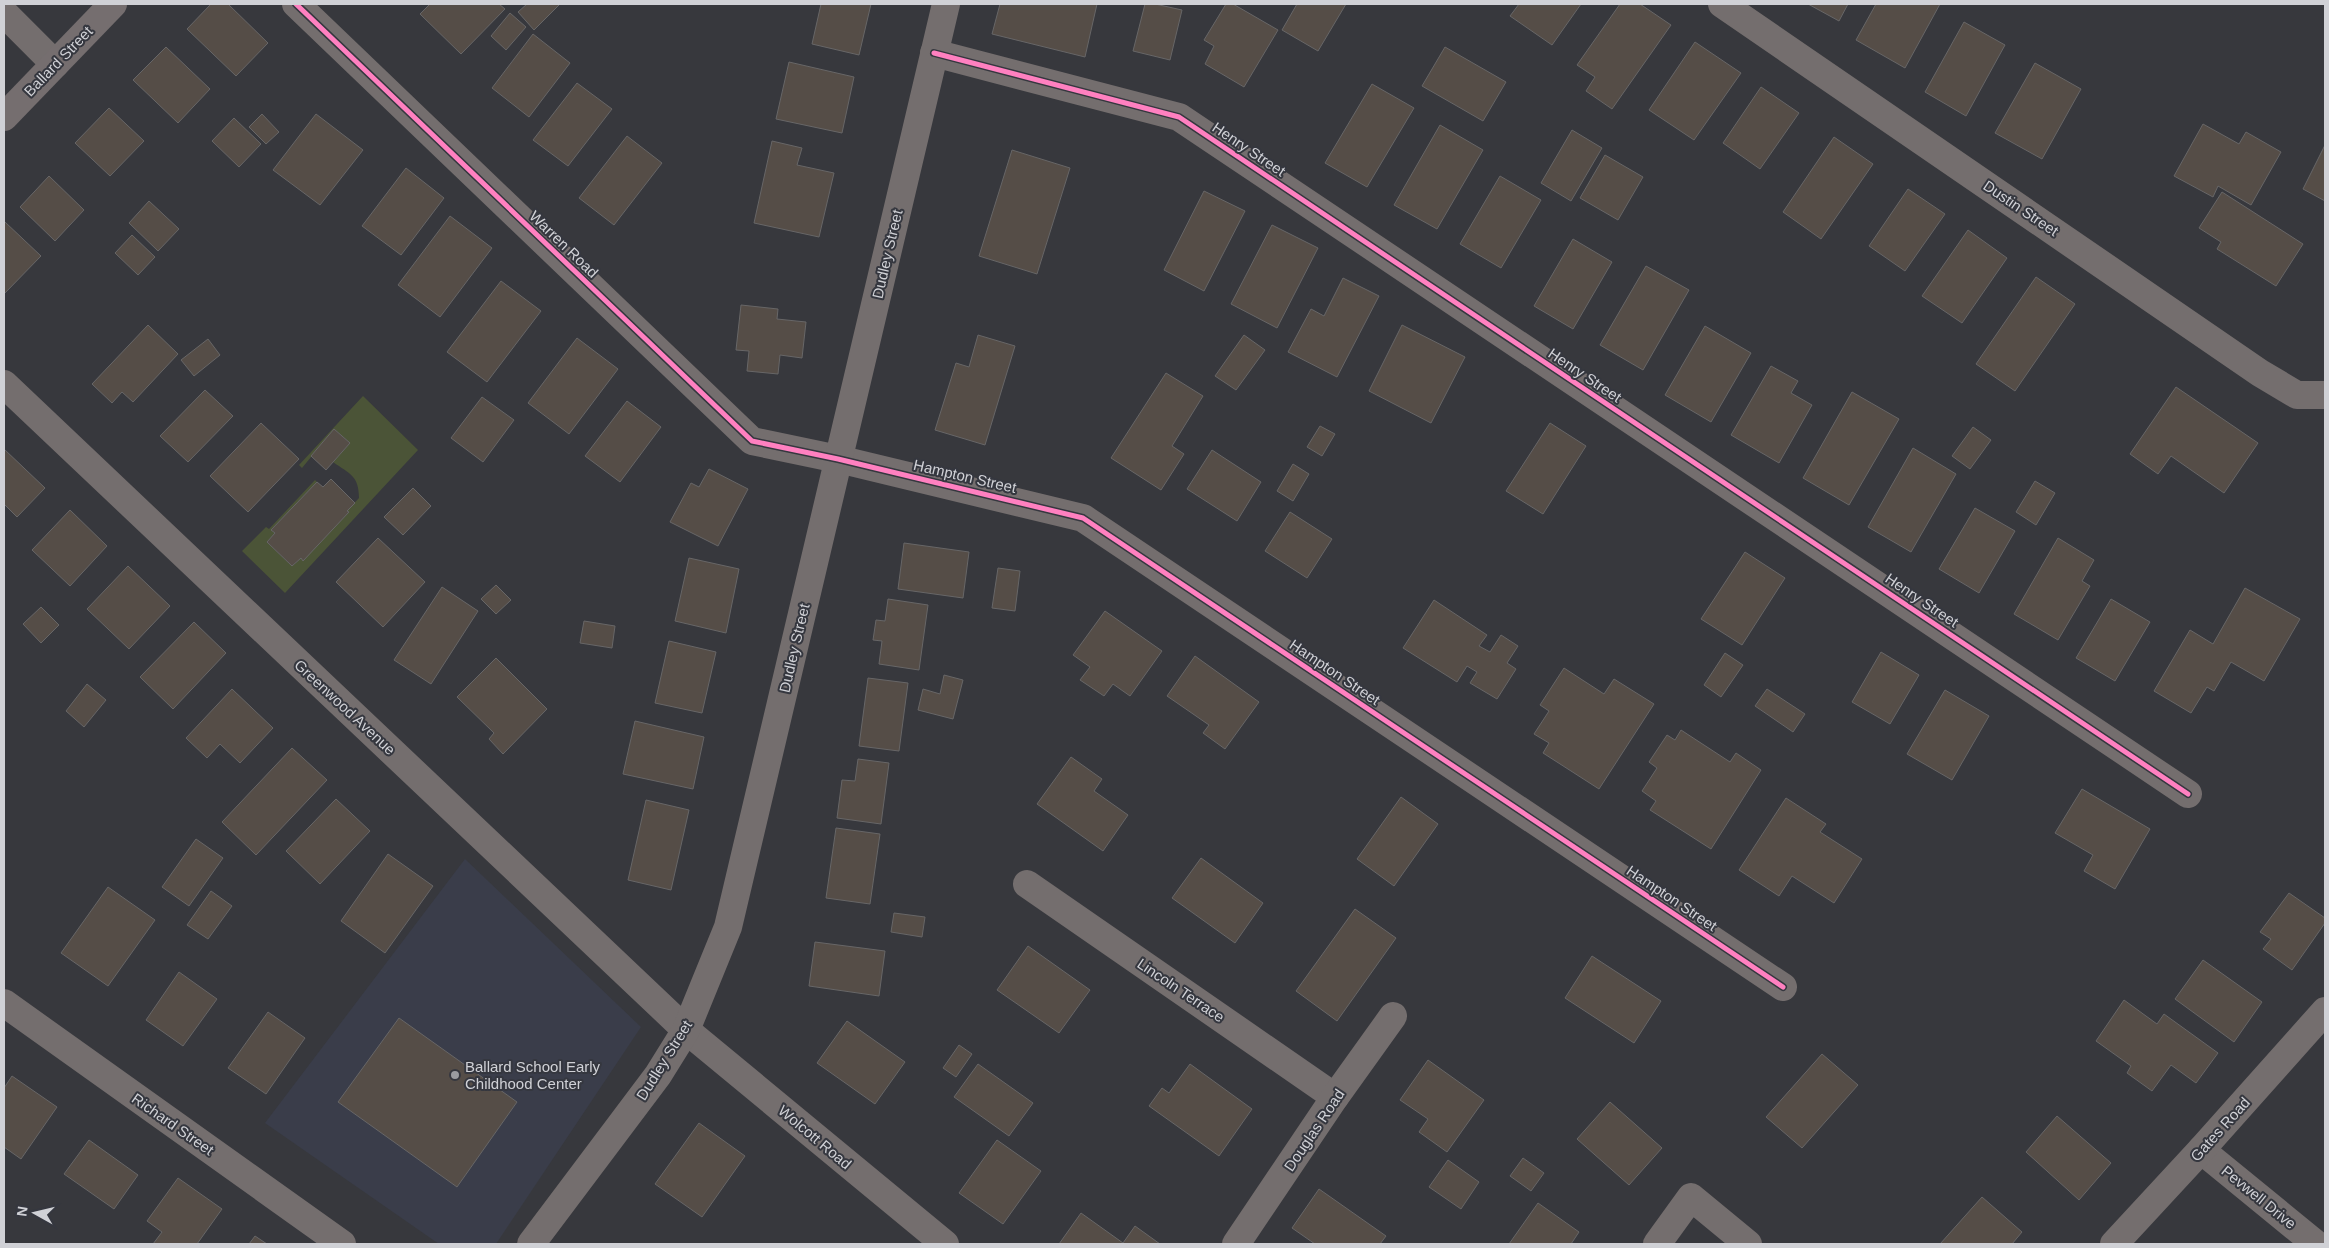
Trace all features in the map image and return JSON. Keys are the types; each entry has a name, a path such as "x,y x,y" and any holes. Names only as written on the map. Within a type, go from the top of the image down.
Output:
{"main road":[{"name":"Ballard Street","path":"4,117 113,4"}],"street":[{"name":"Warren Road","path":"296,4 752,441 838,459"},
{"name":"Dudley Street","path":"532,1244 658,1076 686,1030 728,927 946,4"},
{"name":"Dustin Street","path":"1722,4 2260,373 2297,395 2325,395"},
{"path":"4,13 56,64"},
{"name":"Henry Street","path":"934,54 1178,117 2188,794"},
{"name":"Greenwood Avenue","path":"4,384 686,1030"},
{"name":"Hampton Street","path":"838,459 1084,518 1783,987"},
{"name":"Lincoln Terrace","path":"1026,884 1335,1097"},
{"name":"Richard Street","path":"4,1003 342,1244"},
{"name":"Gates Road","path":"2114,1244 2325,1011"},
{"name":"Douglas Road","path":"1236,1244 1335,1097 1393,1016"},
{"name":"Wolcott Road","path":"686,1030 945,1244"},
{"name":"Pevwell Drive","path":"2201,1150 2316,1244"},
{"path":"1657,1244 1691,1197 1748,1244"}],"shaded area":[{"name":"Ballard School Early Childhood Center","path":"465,859 641,1027 496,1244 439,1244 265,1123"}],"green space":[{"path":"363,396 418,450 285,593 242,551 266,527 269,529 315,480 317,482 271,530 275,533 267,542 292,566 301,558 303,560 349,512 347,511 359,498 359,491 352,476 333,462 350,443 334,429 302,468 299,465"}],"building":[{"path":"211,4 228,4 268,43 236,76 187,29"},
{"path":"430,4 499,4 505,9 461,54 420,14"},
{"path":"527,4 559,5 534,30 518,12"},
{"path":"821,4 871,4 859,55 812,44"},
{"path":"1000,4 1097,4 1085,57 992,34"},
{"path":"1145,4 1155,4 1182,10 1170,60 1133,51"},
{"path":"1226,4 1233,4 1278,30 1244,87 1205,64 1214,46 1204,40"},
{"path":"1297,4 1346,4 1318,51 1282,30"},
{"path":"1519,4 1581,4 1552,45 1510,16"},
{"path":"1620,4 1640,4 1671,25 1612,109 1586,91 1595,77 1577,65"},
{"path":"1808,4 1848,4 1839,21"},
{"path":"1876,4 1940,4 1905,68 1856,40"},
{"path":"510,13 526,27 506,50 491,36"},
{"path":"1964,22 2005,45 1966,116 1925,92"},
{"path":"533,34 570,63 529,117 492,88"},
{"path":"1695,42 1741,73 1694,140 1649,110"},
{"path":"166,47 210,89 178,123 133,80"},
{"path":"1445,47 1506,82 1483,121 1422,86"},
{"path":"789,62 854,77 842,133 776,119"},
{"path":"2035,63 2081,89 2042,159 1995,133"},
{"path":"577,83 612,109 568,166 533,140"},
{"path":"1372,84 1414,108 1367,187 1325,163"},
{"path":"1761,87 1799,113 1760,169 1723,143"},
{"path":"109,108 144,141 110,176 75,143"},
{"path":"262,114 279,132 266,144 249,127"},
{"path":"316,114 363,150 320,205 273,170"},
{"path":"234,118 261,144 239,167 212,141"},
{"path":"2203,124 2239,144 2246,132 2281,152 2251,205 2218,186 2213,197 2174,176"},
{"path":"1440,125 1483,150 1437,229 1394,205"},
{"path":"1572,130 1602,148 1571,201 1541,183"},
{"path":"627,136 662,163 614,225 579,198"},
{"path":"1834,137 1873,164 1821,239 1783,212"},
{"path":"772,141 802,148 797,165 834,173 819,237 754,223"},
{"path":"2325,145 2325,201 2303,189"},
{"path":"1012,150 1070,168 1037,274 979,256"},
{"path":"1605,155 1643,177 1618,220 1580,198"},
{"path":"406,168 444,198 401,255 362,226"},
{"path":"49,176 84,210 55,241 20,207"},
{"path":"1500,176 1541,200 1501,268 1460,244"},
{"path":"1908,189 1945,214 1905,271 1869,246"},
{"path":"1204,191 1245,211 1204,291 1164,270"},
{"path":"2222,192 2303,244 2276,286 2217,249 2221,242 2199,228"},
{"path":"149,201 179,229 158,251 129,223"},
{"path":"450,216 492,248 440,317 398,285"},
{"path":"4,223 41,256 4,294"},
{"path":"1272,225 1318,248 1277,328 1231,304"},
{"path":"1968,230 2007,258 1962,323 1922,296"},
{"path":"132,235 155,257 138,275 115,253"},
{"path":"1573,239 1612,262 1573,329 1534,306"},
{"path":"1646,266 1689,290 1643,370 1600,345"},
{"path":"2036,277 2075,304 2015,391 1976,364"},
{"path":"1343,278 1379,296 1337,377 1288,352 1311,309 1324,316"},
{"path":"501,281 541,311 487,382 447,352"},
{"path":"741,305 778,309 777,319 806,322 802,358 780,355 778,374 747,371 749,351 736,350"},
{"path":"148,325 178,354 133,402 122,392 112,403 92,384"},
{"path":"1402,325 1465,357 1431,423 1369,391"},
{"path":"1705,326 1751,353 1711,422 1665,395"},
{"path":"978,335 1015,346 985,445 935,430 956,363 969,367"},
{"path":"1244,335 1265,350 1236,390 1215,376"},
{"path":"577,338 618,369 569,434 528,403"},
{"path":"208,339 220,355 194,376 181,360"},
{"path":"1771,366 1798,381 1791,393 1812,405 1779,463 1731,435"},
{"path":"1166,373 1203,396 1172,446 1184,454 1161,490 1111,458"},
{"path":"2176,387 2258,443 2224,493 2171,456 2158,474 2130,454"},
{"path":"205,390 233,416 188,462 160,436"},
{"path":"1852,392 1899,419 1849,505 1803,478"},
{"path":"482,397 514,420 483,462 451,438"},
{"path":"627,401 661,427 620,482 585,456"},
{"path":"261,423 299,459 248,512 210,476"},
{"path":"1550,423 1586,446 1543,514 1506,491"},
{"path":"1320,426 1335,434 1322,456 1307,447"},
{"path":"1973,427 1991,440 1970,469 1952,456"},
{"path":"334,429 350,443 326,470 311,456"},
{"path":"1913,448 1956,474 1911,552 1868,527"},
{"path":"4,449 45,488 17,517 4,504"},
{"path":"1212,450 1261,482 1237,521 1187,489"},
{"path":"1293,464 1309,474 1293,501 1277,491"},
{"path":"709,469 748,489 718,546 670,522 691,483 699,487"},
{"path":"331,479 355,503 347,511 349,512 303,561 301,558 292,566 267,542 275,533 271,530 317,482 323,487"},
{"path":"2035,481 2055,493 2036,525 2016,512"},
{"path":"413,488 431,506 403,535 384,517"},
{"path":"1975,508 2015,531 1979,593 1939,569"},
{"path":"70,510 107,546 70,586 32,550"},
{"path":"1290,512 1332,539 1307,578 1265,551"},
{"path":"378,538 425,582 383,627 336,582"},
{"path":"2058,538 2094,560 2082,581 2090,586 2058,640 2014,614"},
{"path":"904,543 969,552 963,598 898,589"},
{"path":"1745,552 1785,578 1742,645 1701,619"},
{"path":"689,558 739,569 726,633 675,621"},
{"path":"128,566 170,606 129,649 87,609"},
{"path":"998,568 1020,571 1015,611 992,608"},
{"path":"496,585 511,600 496,614 481,599"},
{"path":"442,587 478,611 431,684 394,660"},
{"path":"2245,588 2300,619 2264,681 2231,662 2214,691 2207,687 2191,713 2154,691 2190,630 2213,644"},
{"path":"888,599 928,605 919,670 879,664 882,641 873,640 876,620 885,621"},
{"path":"2111,599 2150,622 2115,681 2076,658"},
{"path":"1434,600 1487,635 1479,646 1490,652 1501,635 1518,646 1507,663 1516,669 1497,699 1470,683 1477,672 1467,666 1457,682 1403,648"},
{"path":"41,607 59,625 41,643 23,624"},
{"path":"1105,611 1162,651 1130,696 1113,684 1104,696 1080,680 1090,667 1073,655"},
{"path":"584,621 615,626 612,648 580,643"},
{"path":"194,622 226,653 173,709 140,677"},
{"path":"669,641 716,652 702,713 655,703"},
{"path":"1881,652 1919,675 1890,724 1852,702"},
{"path":"1725,653 1743,665 1721,697 1704,685"},
{"path":"1195,656 1259,702 1225,749 1203,733 1209,725 1167,696"},
{"path":"496,658 547,709 503,754 489,739 494,733 457,697"},
{"path":"1564,668 1604,694 1614,679 1654,704 1599,789 1543,753 1549,743 1534,734 1549,711 1540,705"},
{"path":"944,675 963,680 953,719 918,710 923,689 940,694"},
{"path":"868,678 908,683 899,751 859,746"},
{"path":"87,684 106,700 84,727 66,711"},
{"path":"232,689 273,728 240,763 220,744 207,758 186,738"},
{"path":"1767,689 1805,714 1793,732 1755,706"},
{"path":"1945,690 1989,716 1952,780 1907,754"},
{"path":"635,721 704,737 693,789 623,774"},
{"path":"1681,730 1730,762 1736,753 1761,770 1711,849 1650,810 1656,801 1642,791 1657,768 1649,762 1667,735 1675,740"},
{"path":"292,748 327,780 256,855 222,822"},
{"path":"1071,757 1102,779 1094,791 1128,815 1103,851 1037,804"},
{"path":"858,759 889,763 881,824 837,818 842,780 855,781"},
{"path":"2082,789 2150,829 2115,889 2084,871 2093,855 2055,833"},
{"path":"1401,797 1438,824 1394,886 1357,859"},
{"path":"1786,798 1826,824 1820,832 1862,859 1834,903 1792,876 1779,896 1739,870"},
{"path":"336,799 370,831 320,884 286,851"},
{"path":"646,800 689,810 671,890 628,880"},
{"path":"836,828 880,834 870,904 826,898"},
{"path":"196,839 223,858 189,906 162,887"},
{"path":"388,854 433,886 385,953 341,921"},
{"path":"1201,858 1263,903 1235,943 1172,898"},
{"path":"108,887 155,920 108,986 61,953"},
{"path":"211,891 232,906 208,939 187,925"},
{"path":"2289,893 2325,918 2325,923 2292,970 2263,949 2271,939 2260,932"},
{"path":"1355,909 1396,938 1337,1021 1296,991"},
{"path":"894,913 925,917 922,937 891,932"},
{"path":"815,942 885,951 879,996 809,986"},
{"path":"1028,946 1090,990 1059,1033 997,990"},
{"path":"1592,956 1661,1001 1634,1043 1565,998"},
{"path":"2203,960 2262,1002 2234,1042 2175,999"},
{"path":"179,972 217,999 183,1046 146,1020"},
{"path":"2124,1000 2157,1024 2164,1014 2218,1053 2196,1083 2171,1065 2152,1091 2127,1073 2131,1066 2096,1041"},
{"path":"268,1012 305,1038 266,1094 228,1068"},
{"path":"399,1018 517,1102 457,1187 338,1102"},
{"path":"847,1021 905,1062 875,1104 817,1063"},
{"path":"959,1045 972,1054 956,1077 943,1068"},
{"path":"1822,1054 1858,1085 1802,1148 1766,1117"},
{"path":"1428,1060 1484,1100 1447,1152 1419,1132 1428,1119 1400,1100"},
{"path":"978,1064 1033,1103 1009,1136 954,1097"},
{"path":"1190,1064 1252,1109 1219,1156 1149,1106 1162,1088 1169,1093"},
{"path":"12,1076 57,1107 21,1159 4,1147 4,1088"},
{"path":"1610,1102 1662,1148 1629,1185 1577,1139"},
{"path":"2057,1116 2111,1163 2079,1200 2026,1152"},
{"path":"699,1123 745,1156 702,1217 655,1184"},
{"path":"89,1140 138,1175 114,1209 64,1174"},
{"path":"997,1140 1041,1171 1003,1224 959,1193"},
{"path":"1523,1158 1544,1173 1531,1191 1510,1176"},
{"path":"1448,1160 1479,1182 1461,1209 1429,1187"},
{"path":"178,1178 222,1209 197,1244 153,1244 162,1232 147,1221"},
{"path":"1319,1189 1386,1236 1380,1244 1315,1244 1292,1228"},
{"path":"1982,1197 2022,1232 2012,1244 1940,1244"},
{"path":"1538,1203 1579,1232 1571,1244 1509,1244"},
{"path":"1081,1213 1123,1243 1135,1226 1160,1244 1059,1244"},
{"path":"255,1236 267,1244 249,1244"}],"cycle path":[{"path":"296,4 752,441 838,459 1083,518 1783,987"},
{"path":"934,53 1179,117 2188,794"}],"place":[{"name":"Ballard School Early Childhood Center","path":"455,1075"}]}
